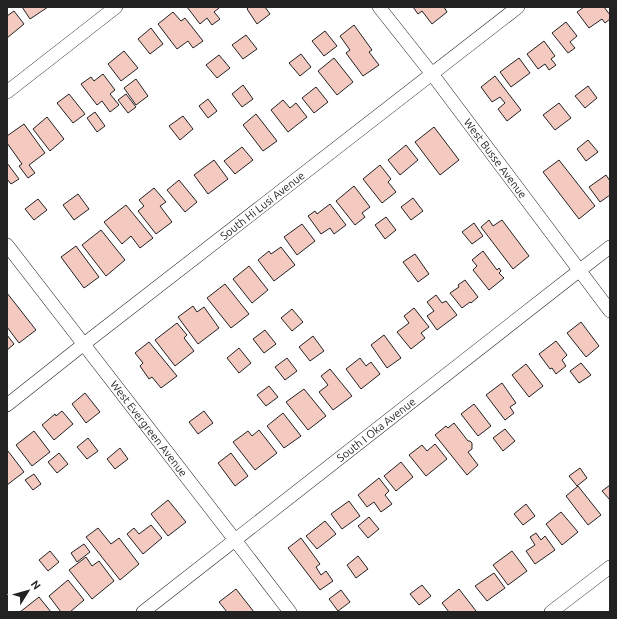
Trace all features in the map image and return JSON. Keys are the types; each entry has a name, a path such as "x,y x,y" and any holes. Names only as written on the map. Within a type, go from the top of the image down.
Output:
{"street":[{"path":"7,92 116,7"},
{"name":"West Busse Avenue","path":"379,7 432,74 610,311"},
{"name":"South Hi Lusi Avenue","path":"7,405 518,7"},
{"name":"West Evergreen Avenue","path":"7,245 290,612"},
{"name":"South I Oka Avenue","path":"143,612 610,248"},
{"path":"551,612 610,566"}],"building":[{"path":"22,7 48,7 30,19"},
{"path":"187,7 218,7 219,8 214,12 220,19 212,25 207,18 200,24"},
{"path":"249,7 265,7 270,14 257,24 247,9"},
{"path":"413,7 444,7 447,12 432,24 422,11 418,14"},
{"path":"584,7 604,7 610,15 610,19 605,23 602,19 589,28 577,12"},
{"path":"14,11 24,24 7,38 7,16"},
{"path":"173,12 181,21 185,18 203,41 193,48 188,41 177,49 158,24"},
{"path":"566,22 577,36 570,42 575,48 568,53 552,33"},
{"path":"354,25 372,50 369,52 379,65 363,76 346,53 350,50 340,36"},
{"path":"151,28 163,44 150,54 138,39"},
{"path":"325,31 337,46 324,56 312,41"},
{"path":"246,35 257,49 243,59 232,45"},
{"path":"544,41 555,56 551,59 556,65 549,70 545,64 538,69 527,54"},
{"path":"124,51 138,68 121,81 108,64"},
{"path":"301,54 311,67 300,76 289,63"},
{"path":"219,55 230,68 217,78 206,65"},
{"path":"334,58 353,82 337,95 318,71"},
{"path":"519,58 530,73 511,87 500,72"},
{"path":"103,74 115,90 110,94 119,105 110,112 102,101 97,105 81,84 91,77 94,81"},
{"path":"495,76 521,110 507,121 498,109 505,103 500,97 492,102 481,87"},
{"path":"136,79 148,96 136,105 124,88"},
{"path":"243,85 253,99 242,107 232,94"},
{"path":"588,86 597,98 585,108 575,96"},
{"path":"316,87 328,102 314,113 302,98"},
{"path":"69,94 85,114 73,123 57,103"},
{"path":"126,94 136,107 128,113 118,100"},
{"path":"208,99 217,111 208,118 199,106"},
{"path":"283,100 290,108 296,103 307,117 288,132 271,110"},
{"path":"559,103 571,118 555,130 543,115"},
{"path":"95,112 105,126 97,132 87,118"},
{"path":"256,114 277,141 263,151 243,125"},
{"path":"183,116 193,129 180,140 169,126"},
{"path":"47,117 64,139 50,151 33,129"},
{"path":"24,124 45,153 29,165 35,173 28,178 19,166 22,164 7,143 7,136"},
{"path":"434,127 459,160 440,175 415,142"},
{"path":"588,140 598,152 586,161 577,149"},
{"path":"406,145 418,160 400,175 388,160"},
{"path":"242,147 253,160 235,174 224,161"},
{"path":"214,160 228,179 208,194 194,175"},
{"path":"559,160 595,206 579,219 543,172"},
{"path":"7,163 19,179 11,184 7,179"},
{"path":"380,165 391,179 388,182 396,192 382,203 363,179"},
{"path":"606,175 610,181 610,195 600,202 589,187"},
{"path":"179,180 197,202 185,212 167,190"},
{"path":"354,186 370,207 362,213 365,217 355,225 336,201"},
{"path":"154,188 166,202 160,206 172,222 156,234 138,211 144,206 139,200"},
{"path":"78,194 89,209 74,220 63,205"},
{"path":"413,198 423,211 411,220 401,207"},
{"path":"38,199 47,210 34,220 25,209"},
{"path":"330,204 346,225 334,234 330,228 321,234 308,216 315,211 317,214"},
{"path":"126,205 153,238 140,248 131,236 122,244 104,222"},
{"path":"386,217 396,230 385,239 375,225"},
{"path":"489,220 493,226 502,220 529,256 513,269 481,227"},
{"path":"474,223 483,236 472,244 462,232"},
{"path":"302,224 315,241 297,255 284,237"},
{"path":"101,230 125,260 106,276 82,245"},
{"path":"76,246 99,277 84,288 61,257"},
{"path":"281,247 295,265 274,281 258,260 269,251 271,254"},
{"path":"483,251 497,270 499,268 501,271 499,273 504,278 489,290 473,270 477,266 472,260"},
{"path":"415,254 429,274 418,282 403,262"},
{"path":"249,266 268,290 252,303 233,279"},
{"path":"465,280 478,297 462,308 450,293 459,287 458,285"},
{"path":"225,284 249,314 231,328 207,298"},
{"path":"7,293 36,330 19,343 7,327"},
{"path":"436,295 442,303 446,301 457,315 437,330 427,316 434,311 427,302"},
{"path":"193,306 197,312 204,307 219,328 198,344 178,317"},
{"path":"414,308 429,327 421,333 425,338 411,349 397,332 409,323 404,316"},
{"path":"292,309 303,322 292,331 281,318"},
{"path":"581,322 599,346 586,357 567,333"},
{"path":"177,323 187,335 184,338 194,351 175,366 155,340"},
{"path":"265,330 276,344 264,353 253,339"},
{"path":"7,335 14,344 7,350"},
{"path":"384,335 401,358 387,368 371,345"},
{"path":"313,336 324,351 310,361 299,347"},
{"path":"556,341 567,355 562,360 566,366 556,374 552,368 550,369 539,354"},
{"path":"149,342 177,376 161,388 152,377 149,379 140,366 143,363 135,353"},
{"path":"239,348 251,363 239,373 227,358"},
{"path":"287,358 297,371 285,380 275,367"},
{"path":"360,358 366,366 371,362 380,374 361,389 346,369"},
{"path":"581,363 591,375 579,383 570,371"},
{"path":"526,364 543,386 529,397 512,375"},
{"path":"330,369 352,396 333,410 319,392 328,385 321,376"},
{"path":"502,383 516,403 510,407 514,413 505,420 486,395"},
{"path":"269,386 278,397 266,406 257,395"},
{"path":"304,389 326,416 308,430 286,402"},
{"path":"85,393 100,412 86,423 72,404"},
{"path":"474,404 491,426 478,436 461,414"},
{"path":"62,411 73,424 54,440 42,425 55,414 56,416"},
{"path":"204,411 213,423 198,434 189,422"},
{"path":"283,413 301,436 284,448 267,426"},
{"path":"454,423 468,441 472,443 472,449 468,452 478,465 467,475 435,435 446,426 448,428"},
{"path":"505,429 515,441 503,451 493,438"},
{"path":"259,430 277,453 255,470 233,442 248,431 252,436"},
{"path":"34,431 50,452 32,466 16,445"},
{"path":"88,438 98,451 87,459 77,447"},
{"path":"435,444 447,459 426,476 409,455 422,445 427,451"},
{"path":"120,448 128,459 115,469 107,459"},
{"path":"8,451 24,472 7,485 7,452"},
{"path":"59,453 68,464 57,473 48,462"},
{"path":"231,453 248,476 235,486 218,463"},
{"path":"401,462 413,477 396,491 384,476"},
{"path":"580,468 587,478 577,486 569,476"},
{"path":"34,474 41,484 33,490 25,480"},
{"path":"379,478 389,491 385,495 392,504 381,512 374,502 367,507 358,495"},
{"path":"610,485 610,500 602,491"},
{"path":"578,486 601,515 588,525 566,496"},
{"path":"168,500 186,522 168,536 151,514"},
{"path":"349,501 360,516 342,529 331,514"},
{"path":"526,504 535,516 523,525 514,514"},
{"path":"561,512 578,532 562,545 546,524"},
{"path":"369,517 379,529 368,538 358,526"},
{"path":"325,521 336,534 317,549 306,536"},
{"path":"151,525 162,538 143,554 127,534 134,528 139,534"},
{"path":"98,528 111,544 119,538 139,564 120,580 86,537"},
{"path":"536,533 541,540 545,536 555,550 535,564 526,551 535,545 530,537"},
{"path":"301,538 320,564 316,567 321,575 326,571 333,581 320,590 288,548"},
{"path":"84,544 90,552 77,562 71,553"},
{"path":"50,551 59,562 48,571 39,560"},
{"path":"512,551 527,571 508,585 493,565"},
{"path":"358,556 368,569 356,578 347,565"},
{"path":"86,557 92,566 99,561 114,581 92,599 69,570"},
{"path":"494,573 505,588 487,601 475,586"},
{"path":"68,580 84,600 70,612 61,612 49,596"},
{"path":"422,585 431,596 419,605 410,594"},
{"path":"236,589 254,612 227,612 219,602"},
{"path":"459,589 476,611 449,612 442,603"},
{"path":"341,590 350,602 338,611 329,599"},
{"path":"39,597 51,612 20,612"}]}
